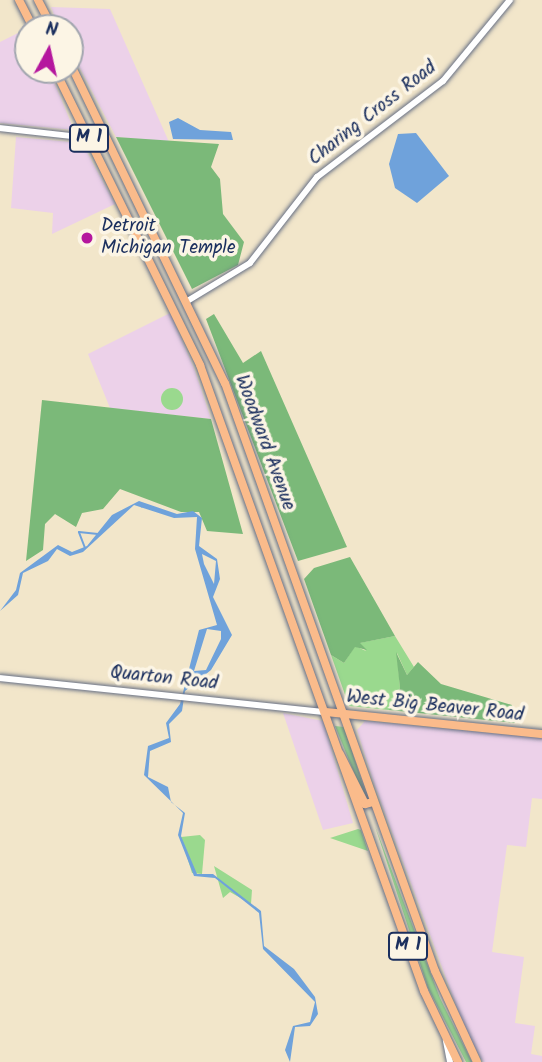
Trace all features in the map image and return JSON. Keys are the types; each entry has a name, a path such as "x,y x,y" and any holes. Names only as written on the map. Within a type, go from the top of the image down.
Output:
{"main road":[{"name":"Woodward Avenue","path":"62,84 158,275 218,412 276,574"},
{"name":"Woodward Avenue","path":"81,84 189,300 234,407 392,850"},
{"path":"89,138 110,142"},
{"path":"142,243 153,244 158,237"},
{"path":"158,275 174,270"},
{"path":"218,412 234,407"},
{"path":"233,450 240,443 249,447"},
{"path":"276,574 293,570"},
{"name":"M 1","path":"276,574 365,824 444,1035 458,1062"},
{"path":"286,601 303,599"},
{"name":"West Big Beaver Road","path":"325,712 542,734"},
{"path":"340,754 365,804 374,802"},
{"path":"365,824 374,821 392,850"},
{"name":"M 1","path":"392,850 450,1009 477,1062"}],"street":[{"name":"Charing Cross Road","path":"189,300 250,263 317,177 443,81 510,0"},
{"path":"0,128 89,138"},
{"name":"Quarton Road","path":"0,678 325,712"},
{"path":"444,1035 450,1062"}],"shaded area":[{"path":"51,7 110,9 169,142 116,137 84,76 84,14 54,14"},
{"path":"14,35 14,84 55,84 74,130 0,123 0,42"},
{"path":"16,137 82,143 115,204 52,234 53,213 11,208"},
{"path":"170,313 194,368 211,419 110,408 88,354"},
{"path":"283,713 323,721 353,823 323,830"},
{"path":"365,721 542,738 542,799 532,798 526,847 507,845 492,952 524,957 515,1023 535,1026 531,1054 542,1056 542,1062 483,1062 466,1032 374,783 357,730"}],"green space":[{"path":"116,137 219,144 211,167 220,179 223,214 244,242 238,265 192,289"},
{"path":"214,314 243,363 261,351 347,547 298,561 206,319"},
{"path":"168,388 176,388 183,395 183,403 176,410 168,410 161,403 161,395"},
{"path":"42,400 211,419 243,534 207,531 199,512 181,512 120,489 103,509 82,513 76,527 55,514 45,524 43,550 26,561"},
{"path":"350,557 395,636 360,643 367,650 355,647 344,663 331,655 304,579 314,568"},
{"path":"395,636 414,667 407,675 397,653 400,688 389,710 349,706 331,655 344,663 355,646 366,651 359,643"},
{"path":"396,652 407,675 418,662 441,684 512,705 515,723 389,710 400,688"},
{"path":"335,726 344,727 368,800 364,797"},
{"path":"375,826 440,998 472,1062 466,1062 428,988"},
{"path":"358,829 361,830 368,851 330,838"},
{"path":"200,835 205,840 202,874 192,873 181,837"},
{"path":"214,866 252,890 251,904 230,892 223,898"}],"water":[{"path":"178,118 200,130 231,132 233,140 173,139 169,122"},
{"path":"416,133 449,176 417,203 395,188 389,164 398,134"},
{"path":"139,501 177,514 193,511 202,518 199,546 217,559 220,579 213,597 232,635 211,670 185,691 182,711 169,724 171,742 150,751 148,777 168,787 171,801 144,775 148,746 169,738 166,723 180,704 199,630 217,625 195,549 197,517 174,518 134,505 83,552 70,556 57,549 48,561 23,573 18,595 0,611 16,590 20,573 58,545 72,552 87,546 112,515","holes":["202,554 216,561 214,584 204,564","207,629 221,631 221,639 206,670 194,671"]},
{"path":"175,805 185,813 181,836 197,874 213,874 261,911 264,946 294,969 315,997 318,1014 310,1026 295,1027 290,1062 285,1050 293,1026 310,1022 315,1002 263,949 259,913 215,878 194,876 178,835 183,813"}],"waterway":[{"path":"85,548 79,532 98,534"}],"place":[{"name":"Detroit Michigan Temple","path":"87,238"}]}
